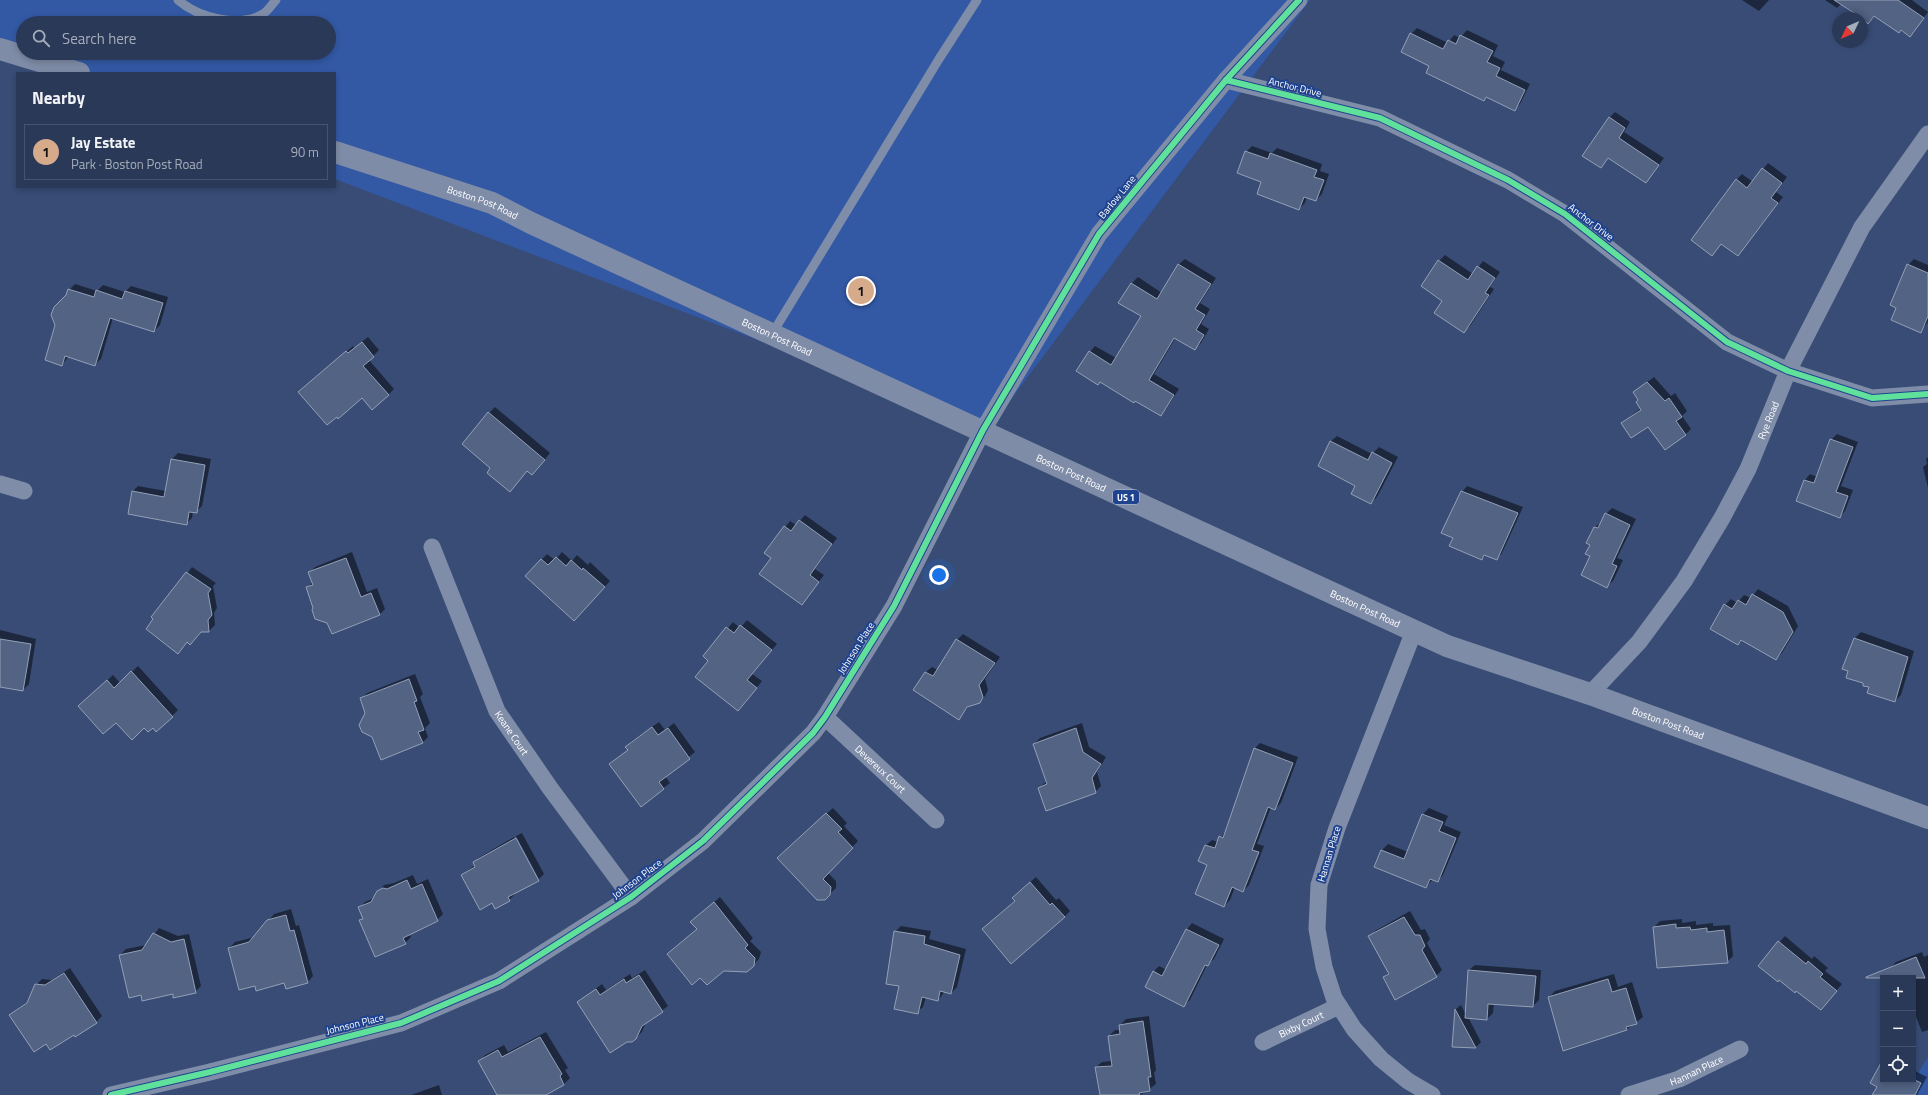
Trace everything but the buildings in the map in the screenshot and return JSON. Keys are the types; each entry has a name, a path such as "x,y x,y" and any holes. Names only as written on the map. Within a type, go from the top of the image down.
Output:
{"main road":[{"path":"0,49 16,54"},
{"path":"36,60 76,72"},
{"name":"Boston Post Road","path":"336,152 492,203 531,223 983,430 1448,646 1590,694 1928,818"}],"street":[{"name":"Barlow Lane","path":"983,430 1099,234 1226,80 1299,0"},
{"name":"Anchor Drive","path":"1226,80 1380,118 1508,180 1565,214 1727,342 1788,371 1872,398 1928,394"},
{"name":"Rye Road","path":"1590,694 1639,642 1688,575 1722,518 1748,469 1788,371 1862,227 1928,134"},
{"name":"Johnson Place","path":"111,1095 210,1072 401,1023 499,981 631,898 703,841 813,733 894,606 983,430"},
{"path":"0,484 24,491"},
{"name":"Keane Court","path":"432,547 497,711 550,788 631,898"},
{"name":"Hannan Place","path":"1414,631 1336,828 1319,885 1317,928 1324,967 1334,998 1354,1029 1381,1059 1408,1081 1432,1095"},
{"name":"Devereux Court","path":"825,716 936,820"},
{"name":"Bixby Court","path":"1263,1042 1339,1006"},
{"name":"Hannan Place","path":"1629,1095 1679,1079 1740,1049"}],"lane":[{"path":"178,0 189,9 210,16"},
{"path":"256,16 264,13 276,0"},
{"path":"772,334 977,0"}],"shaded area":[{"path":"0,0 1310,0 973,450 983,430 928,405 336,179 336,72 54,72 23,60 336,60 336,16 16,16 16,57 0,51"},
{"path":"1928,1057 1928,1095 1904,1095 1912,1083 1916,1083 1916,1076"}],"cycle path":[{"path":"111,1095 210,1072 401,1023 499,981 631,897 703,841 813,733 825,717 894,606 983,430 1099,234 1226,80 1299,0"},
{"path":"1226,80 1380,118 1508,180 1565,214 1727,342 1788,371 1872,398 1928,394"}],"place":[{"name":"Jay Estate","path":"861,291"}]}
